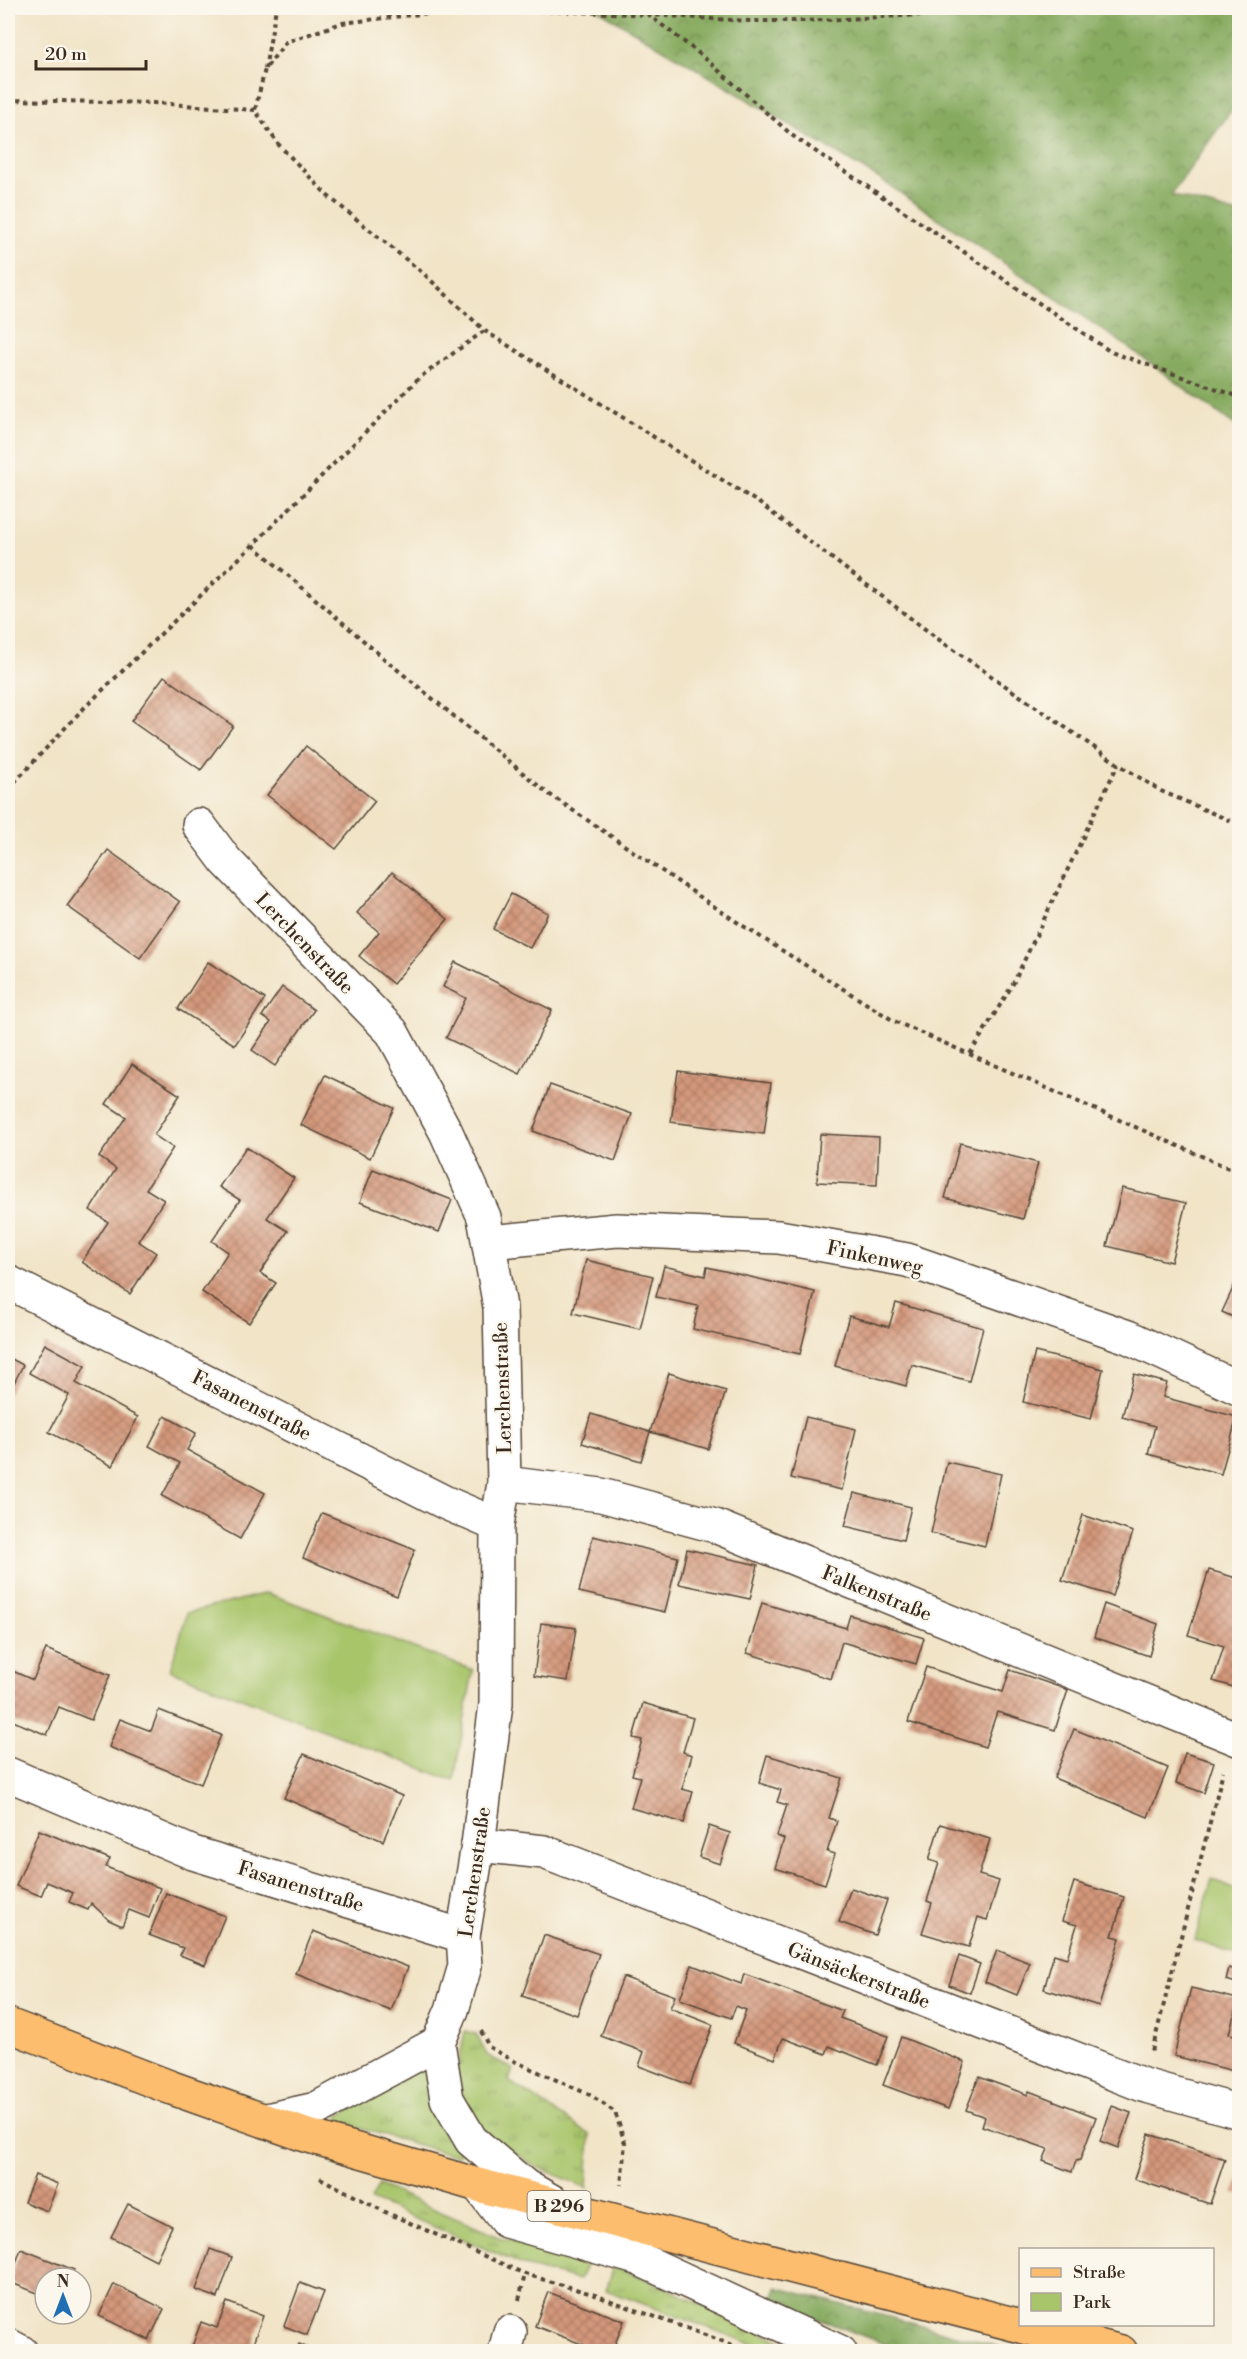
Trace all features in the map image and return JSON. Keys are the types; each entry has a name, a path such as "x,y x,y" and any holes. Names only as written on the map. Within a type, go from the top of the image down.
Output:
{"main road":[{"name":"B 296","path":"8,2025 172,2088 302,2134 478,2185 1019,2325"},
{"name":"B 296","path":"1021,2326 1121,2352"}],"street":[{"name":"Lerchenstraße","path":"199,825 226,861 392,1032 446,1132 484,1217 489,1242 500,1307 504,1483 497,1525 496,1704 478,1845 463,1936 465,1966 452,2010 438,2043"},
{"name":"Finkenweg","path":"489,1242 617,1230 779,1237 907,1260 1128,1337 1239,1389"},
{"name":"Fasanenstraße","path":"8,1282 446,1503 497,1525"},
{"name":"Falkenstraße","path":"504,1483 601,1495 715,1526 1235,1739"},
{"name":"Fasanenstraße","path":"8,1774 192,1853 463,1936"},
{"name":"Gänsäckerstraße","path":"478,1845 544,1852 1143,2085 1239,2112"},
{"path":"266,2120 316,2109 438,2043 447,2099 471,2140 525,2186 563,2207"},
{"path":"478,2185 506,2221 637,2258 840,2352"},
{"path":"8,2345 21,2352"}],"path":[{"path":"276,8 255,110 278,144 328,196 424,274 485,331 759,503 938,639 1118,764 1161,791 1239,825"},
{"path":"640,8 701,55 793,136 1111,352 1239,397"},
{"path":"265,69 286,42 342,23 463,9 751,21 805,21 1056,8"},
{"path":"8,100 154,103 255,110"},
{"path":"8,789 81,711 254,545 419,378 485,331"},
{"path":"254,545 387,661 546,792 737,922 894,1021 1239,1173"},
{"path":"970,1054 1013,984 1118,764"},
{"path":"1143,2085 1235,1739"},
{"path":"452,2010 476,2021 489,2047 514,2061 590,2095 615,2112 625,2143 621,2186"},
{"path":"302,2134 306,2167 327,2183 382,2211 525,2274 592,2294 751,2352"}],"green space":[{"path":"595,8 1239,8 1239,106 1235,105 1171,195 1239,214 1239,428 1125,345 878,178"},
{"path":"267,1593 473,1670 454,1781 170,1670 187,1613"},
{"path":"1212,1879 1239,1891 1239,1956 1195,1940"},
{"path":"465,2031 476,2034 487,2055 513,2069 509,2081 590,2135 587,2188 535,2166 480,2130 464,2100 457,2072"},
{"path":"423,2065 429,2068 461,2152 457,2156 338,2122 339,2115 383,2092"},
{"path":"379,2185 501,2238 589,2260 579,2280 528,2267 371,2200"},
{"path":"614,2267 649,2280 801,2351 771,2351 606,2290"},
{"path":"776,2287 1016,2351 903,2351 771,2301"}],"building":[{"path":"164,676 233,726 201,770 131,721"},
{"path":"306,746 375,801 336,849 267,795"},
{"path":"108,850 180,902 140,958 67,906"},
{"path":"392,872 448,919 393,984 359,956 379,932 357,913"},
{"path":"511,894 548,913 530,948 493,929"},
{"path":"208,962 265,999 235,1045 178,1009"},
{"path":"455,962 552,1010 520,1074 446,1038 466,998 443,987"},
{"path":"282,987 314,1010 275,1066 252,1050 271,1022 262,1016"},
{"path":"132,1064 180,1095 154,1135 173,1148 146,1189 164,1200 138,1241 156,1253 130,1294 82,1262 108,1222 90,1210 116,1169 99,1157 126,1117 106,1104"},
{"path":"678,1071 771,1083 764,1134 671,1122"},
{"path":"325,1075 394,1108 370,1158 301,1125"},
{"path":"550,1085 632,1114 615,1161 533,1131"},
{"path":"820,1134 879,1137 877,1185 817,1182"},
{"path":"960,1143 1038,1163 1023,1219 945,1198"},
{"path":"246,1147 294,1178 267,1218 288,1231 260,1273 276,1283 249,1323 202,1292 228,1252 212,1241 240,1200 219,1187"},
{"path":"373,1169 452,1200 439,1232 360,1202"},
{"path":"1122,1188 1186,1203 1171,1262 1107,1246"},
{"path":"586,1260 653,1276 640,1329 573,1313"},
{"path":"664,1266 705,1276 707,1267 815,1292 800,1354 693,1329 698,1306 656,1297"},
{"path":"1240,1273 1240,1320 1222,1312"},
{"path":"896,1303 983,1328 969,1381 912,1365 906,1386 835,1366 849,1316 889,1327"},
{"path":"45,1344 85,1366 76,1383 138,1417 112,1466 49,1432 69,1395 29,1373"},
{"path":"1035,1352 1103,1369 1091,1419 1023,1402"},
{"path":"8,1357 23,1365 8,1395"},
{"path":"669,1373 726,1391 708,1449 650,1432"},
{"path":"1134,1374 1167,1383 1163,1397 1237,1417 1221,1474 1148,1454 1155,1426 1122,1417"},
{"path":"591,1414 650,1432 641,1461 582,1443"},
{"path":"165,1416 196,1433 187,1450 265,1493 240,1539 162,1496 180,1463 149,1446"},
{"path":"806,1417 856,1429 842,1490 791,1478"},
{"path":"947,1462 1001,1474 985,1546 931,1533"},
{"path":"854,1493 911,1507 903,1540 845,1526"},
{"path":"322,1513 415,1550 397,1596 303,1558"},
{"path":"1083,1515 1133,1532 1112,1596 1062,1580"},
{"path":"593,1536 678,1557 665,1612 579,1592"},
{"path":"687,1549 758,1565 750,1599 679,1584"},
{"path":"1209,1570 1240,1579 1240,1639 1236,1650 1240,1651 1240,1689 1213,1681 1224,1646 1188,1635"},
{"path":"762,1603 846,1628 850,1615 924,1638 916,1664 842,1642 831,1679 747,1653"},
{"path":"1104,1604 1158,1624 1149,1656 1094,1637"},
{"path":"541,1623 576,1628 568,1681 534,1676"},
{"path":"46,1649 110,1675 91,1720 59,1707 47,1735 8,1719 8,1669 33,1680"},
{"path":"926,1667 1003,1692 1010,1670 1068,1690 1055,1730 997,1712 985,1747 908,1722"},
{"path":"643,1703 693,1718 683,1752 692,1755 682,1789 693,1792 684,1823 631,1808 640,1777 632,1775 642,1740 633,1738"},
{"path":"159,1710 221,1735 201,1784 109,1747 120,1719 151,1731"},
{"path":"1074,1729 1168,1768 1148,1817 1054,1778"},
{"path":"1185,1753 1214,1762 1204,1793 1176,1783"},
{"path":"304,1754 402,1796 383,1841 284,1798"},
{"path":"767,1755 842,1778 829,1818 837,1821 827,1852 835,1854 825,1884 775,1868 784,1839 777,1836 787,1805 777,1802 781,1790 759,1783"},
{"path":"940,1824 990,1839 979,1875 999,1881 987,1920 978,1917 969,1947 922,1933 932,1903 927,1901 939,1863 929,1860"},
{"path":"709,1826 730,1833 720,1864 699,1857"},
{"path":"39,1830 110,1859 106,1867 160,1888 149,1918 129,1910 122,1926 109,1920 91,1903 88,1910 69,1902 73,1893 47,1882 41,1896 16,1886"},
{"path":"1074,1882 1124,1897 1112,1936 1120,1938 1099,2006 1044,1989 1054,1954 1067,1958 1077,1925 1062,1921"},
{"path":"851,1888 887,1900 875,1935 839,1922"},
{"path":"166,1893 225,1916 205,1965 180,1955 183,1948 149,1935"},
{"path":"313,1931 408,1967 391,2011 296,1974"},
{"path":"544,1935 599,1954 577,2015 522,1996"},
{"path":"997,1950 1030,1963 1017,1995 985,1982"},
{"path":"959,1956 980,1964 970,1993 949,1985"},
{"path":"692,1965 741,1984 744,1974 843,2011 840,2018 888,2036 877,2065 829,2046 826,2054 783,2038 775,2059 734,2043 746,2010 736,2006 731,2018 680,1999"},
{"path":"1229,1968 1240,1971 1240,1984 1226,1980"},
{"path":"623,1977 675,1996 670,2008 713,2025 690,2085 639,2066 644,2052 601,2036"},
{"path":"1191,1988 1238,1999 1229,2034 1240,2036 1238,2072 1174,2056"},
{"path":"901,2037 965,2062 948,2109 883,2085"},
{"path":"979,2077 1028,2095 1029,2091 1096,2117 1080,2160 1076,2161 1072,2172 1043,2161 1048,2149 982,2126 985,2117 966,2110"},
{"path":"1112,2106 1131,2113 1118,2148 1100,2141"},
{"path":"1149,2134 1225,2159 1210,2204 1134,2179"},
{"path":"35,2175 58,2184 47,2211 24,2202"},
{"path":"1240,2175 1240,2195 1234,2194"},
{"path":"128,2204 172,2226 156,2260 111,2237"},
{"path":"21,2249 64,2266 33,2266 33,2291 9,2282"},
{"path":"210,2249 232,2257 218,2298 196,2290"},
{"path":"300,2283 324,2292 307,2335 284,2326"},
{"path":"114,2284 164,2309 149,2340 99,2316"},
{"path":"548,2292 624,2321 612,2352 602,2352 535,2326"},
{"path":"227,2302 263,2316 250,2352 190,2352 201,2322 217,2328"},
{"path":"299,2344 316,2352 295,2352"}]}
